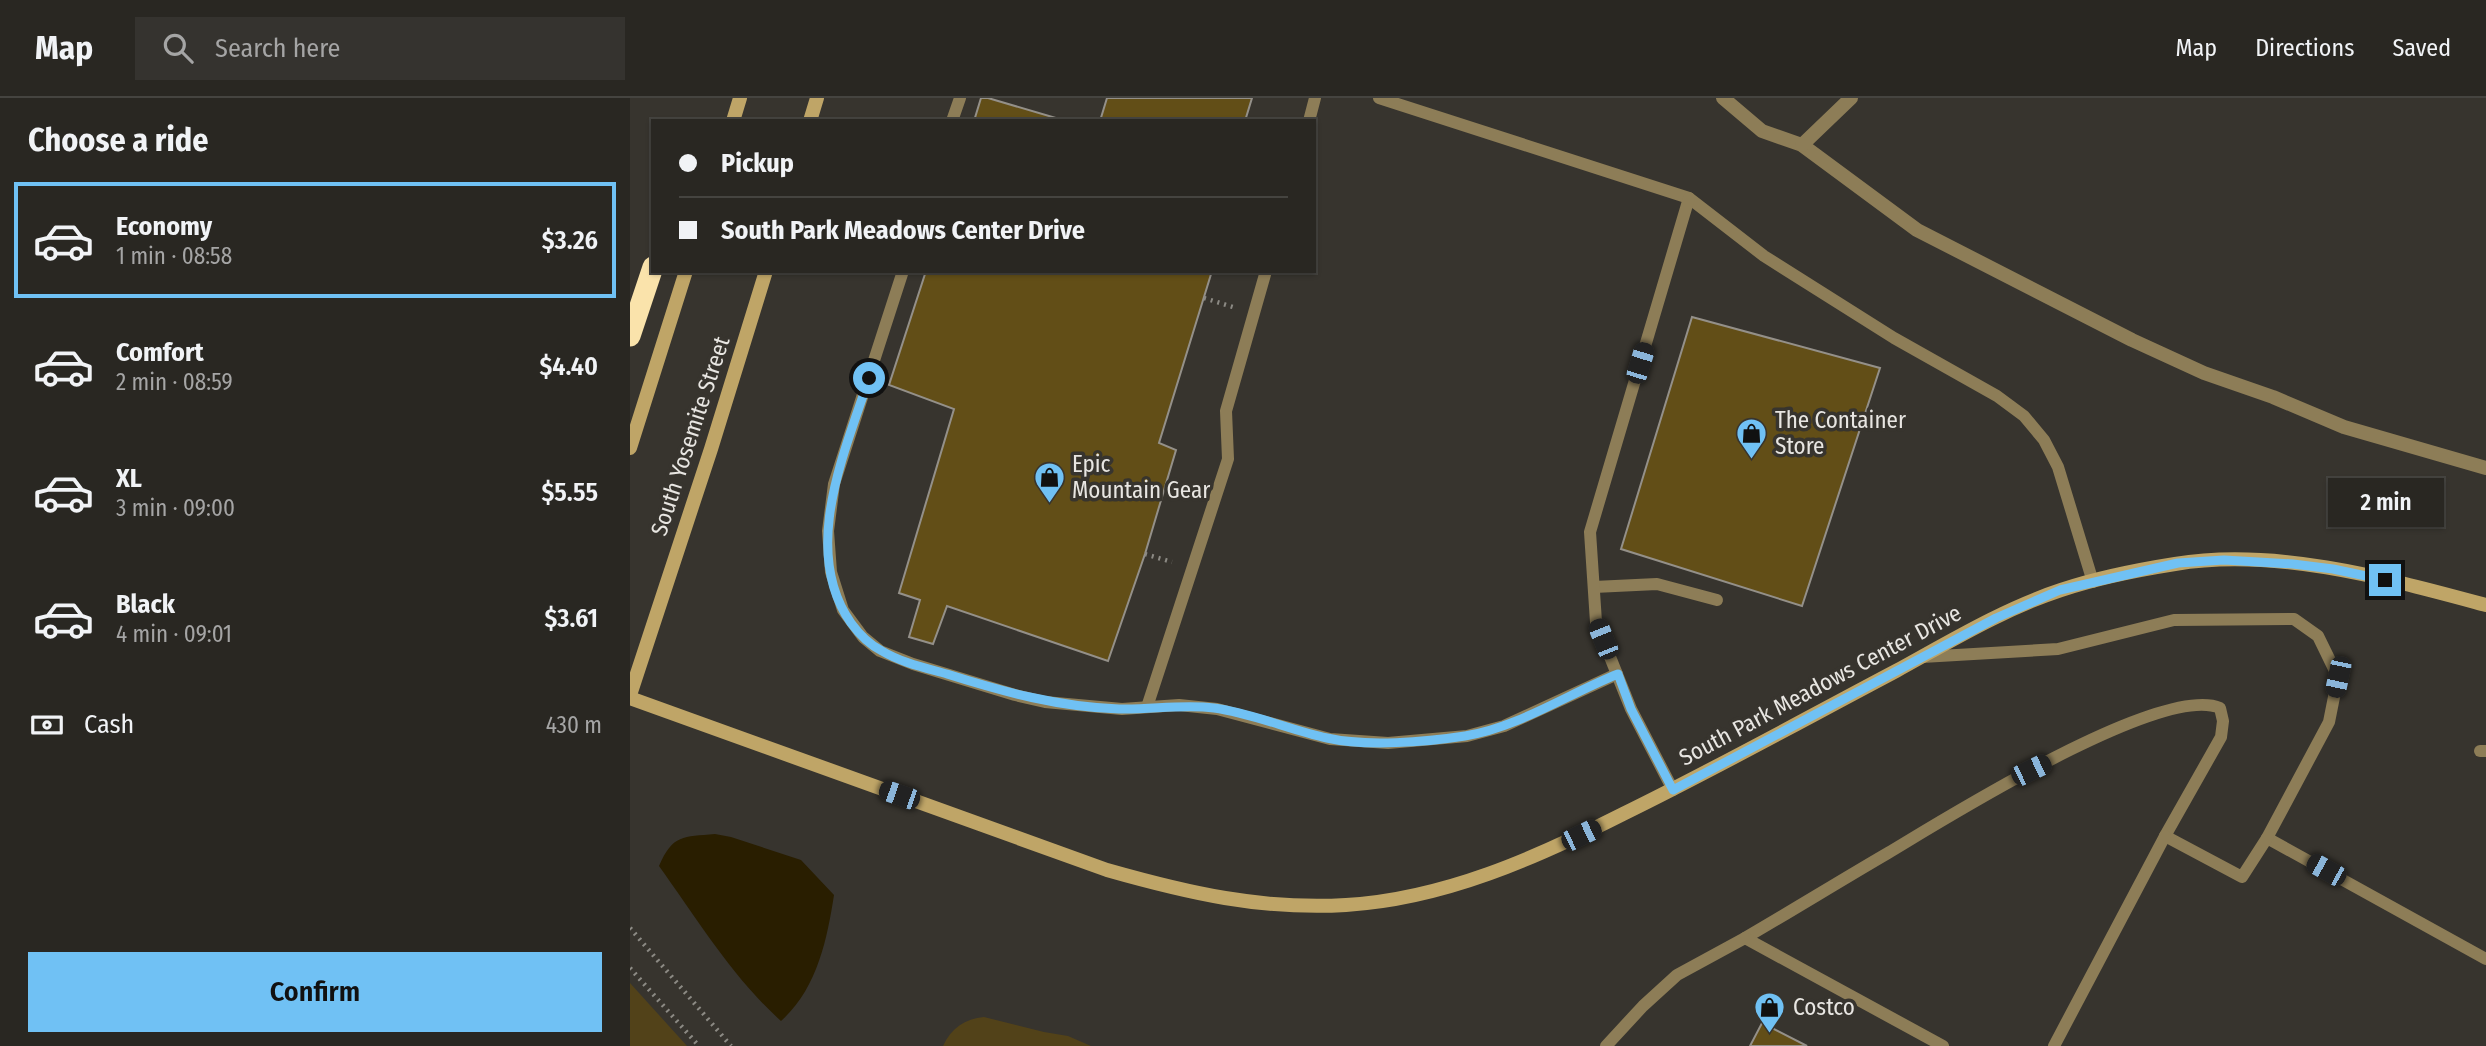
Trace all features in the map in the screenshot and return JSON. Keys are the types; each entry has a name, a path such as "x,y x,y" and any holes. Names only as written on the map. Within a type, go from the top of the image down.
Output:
{"highway":[{"path":"630,336 651,273"}],"main road":[{"path":"734,119 740,98"},
{"path":"811,119 817,98"},
{"path":"630,448 685,273"},
{"name":"South Yosemite Street","path":"630,697 765,273"},
{"name":"South Park Meadows Center Drive","path":"630,697 1107,870 1215,898 1258,904 1346,905 1385,901 1479,878 1558,847 1673,790 1996,618 2060,590 2178,563 2272,561 2333,569 2486,605"}],"street":[{"path":"1723,98 1762,131 1802,145 1929,237 2132,341 2204,373 2273,397 2344,427 2486,468"},
{"path":"1802,145 1851,98"}],"lane":[{"path":"953,119 960,98"},
{"path":"1310,119 1315,98"},
{"path":"1379,98 1689,198 1764,256 1894,338 1997,396 2024,416 2044,440 2058,467 2093,582"},
{"path":"1673,790 1631,709 1596,622 1590,532 1689,198"},
{"path":"902,273 834,484 828,531 831,572 843,610 863,637 880,651 913,664 1045,702 1111,708 1180,705 1217,709 1330,739 1388,743 1466,736 1504,726 1618,674"},
{"path":"1147,707 1228,459 1226,411 1265,273"},
{"path":"1594,587 1657,584 1717,600"},
{"path":"1922,657 2057,649 2174,620 2294,619 2318,636 2338,677 2329,722 2267,838 2242,877 2165,836"},
{"path":"1606,1046 1643,1006 1677,975 1745,938 2010,780 2113,729 2193,705 2210,704 2220,708 2223,721 2221,737 2053,1046"},
{"path":"2267,838 2486,959"},
{"path":"1745,938 1943,1046"}],"path":[{"path":"1204,298 1254,314"},
{"path":"630,928 731,1046"},
{"path":"630,968 699,1046"}],"shaded area":[{"path":"715,834 801,860 834,895 824,946 812,979 781,1021 731,967 659,866 669,848 680,839"},
{"path":"630,983 687,1046 630,1046"},
{"path":"984,1017 1068,1036 1091,1046 943,1046 959,1026"}],"building":[{"path":"981,98 988,98 1059,119 975,119"},
{"path":"1107,98 1252,98 1246,119 1101,119"},
{"path":"925,273 1211,273 1159,443 1176,450 1145,554 1108,661 947,606 933,644 909,637 920,600 899,593 954,409 889,385"},
{"path":"1692,317 1880,368 1802,606 1621,549"},
{"name":"Costco","path":"1762,1023 1807,1046 1750,1046"}],"place":[{"name":"The Container Store","path":"1752,460"},
{"name":"Epic Mountain Gear","path":"1049,504"},
{"name":"Costco","path":"1770,1034"}],"route":[{"path":"869,378 834,484 828,531 831,572 843,610 863,637 880,651 913,664 1045,702 1122,709 1180,705 1217,709 1330,739 1388,743 1466,736 1504,726 1618,674 1631,709 1673,790 1996,618 2060,590 2178,563 2224,560 2272,561 2333,569 2385,580"}]}
